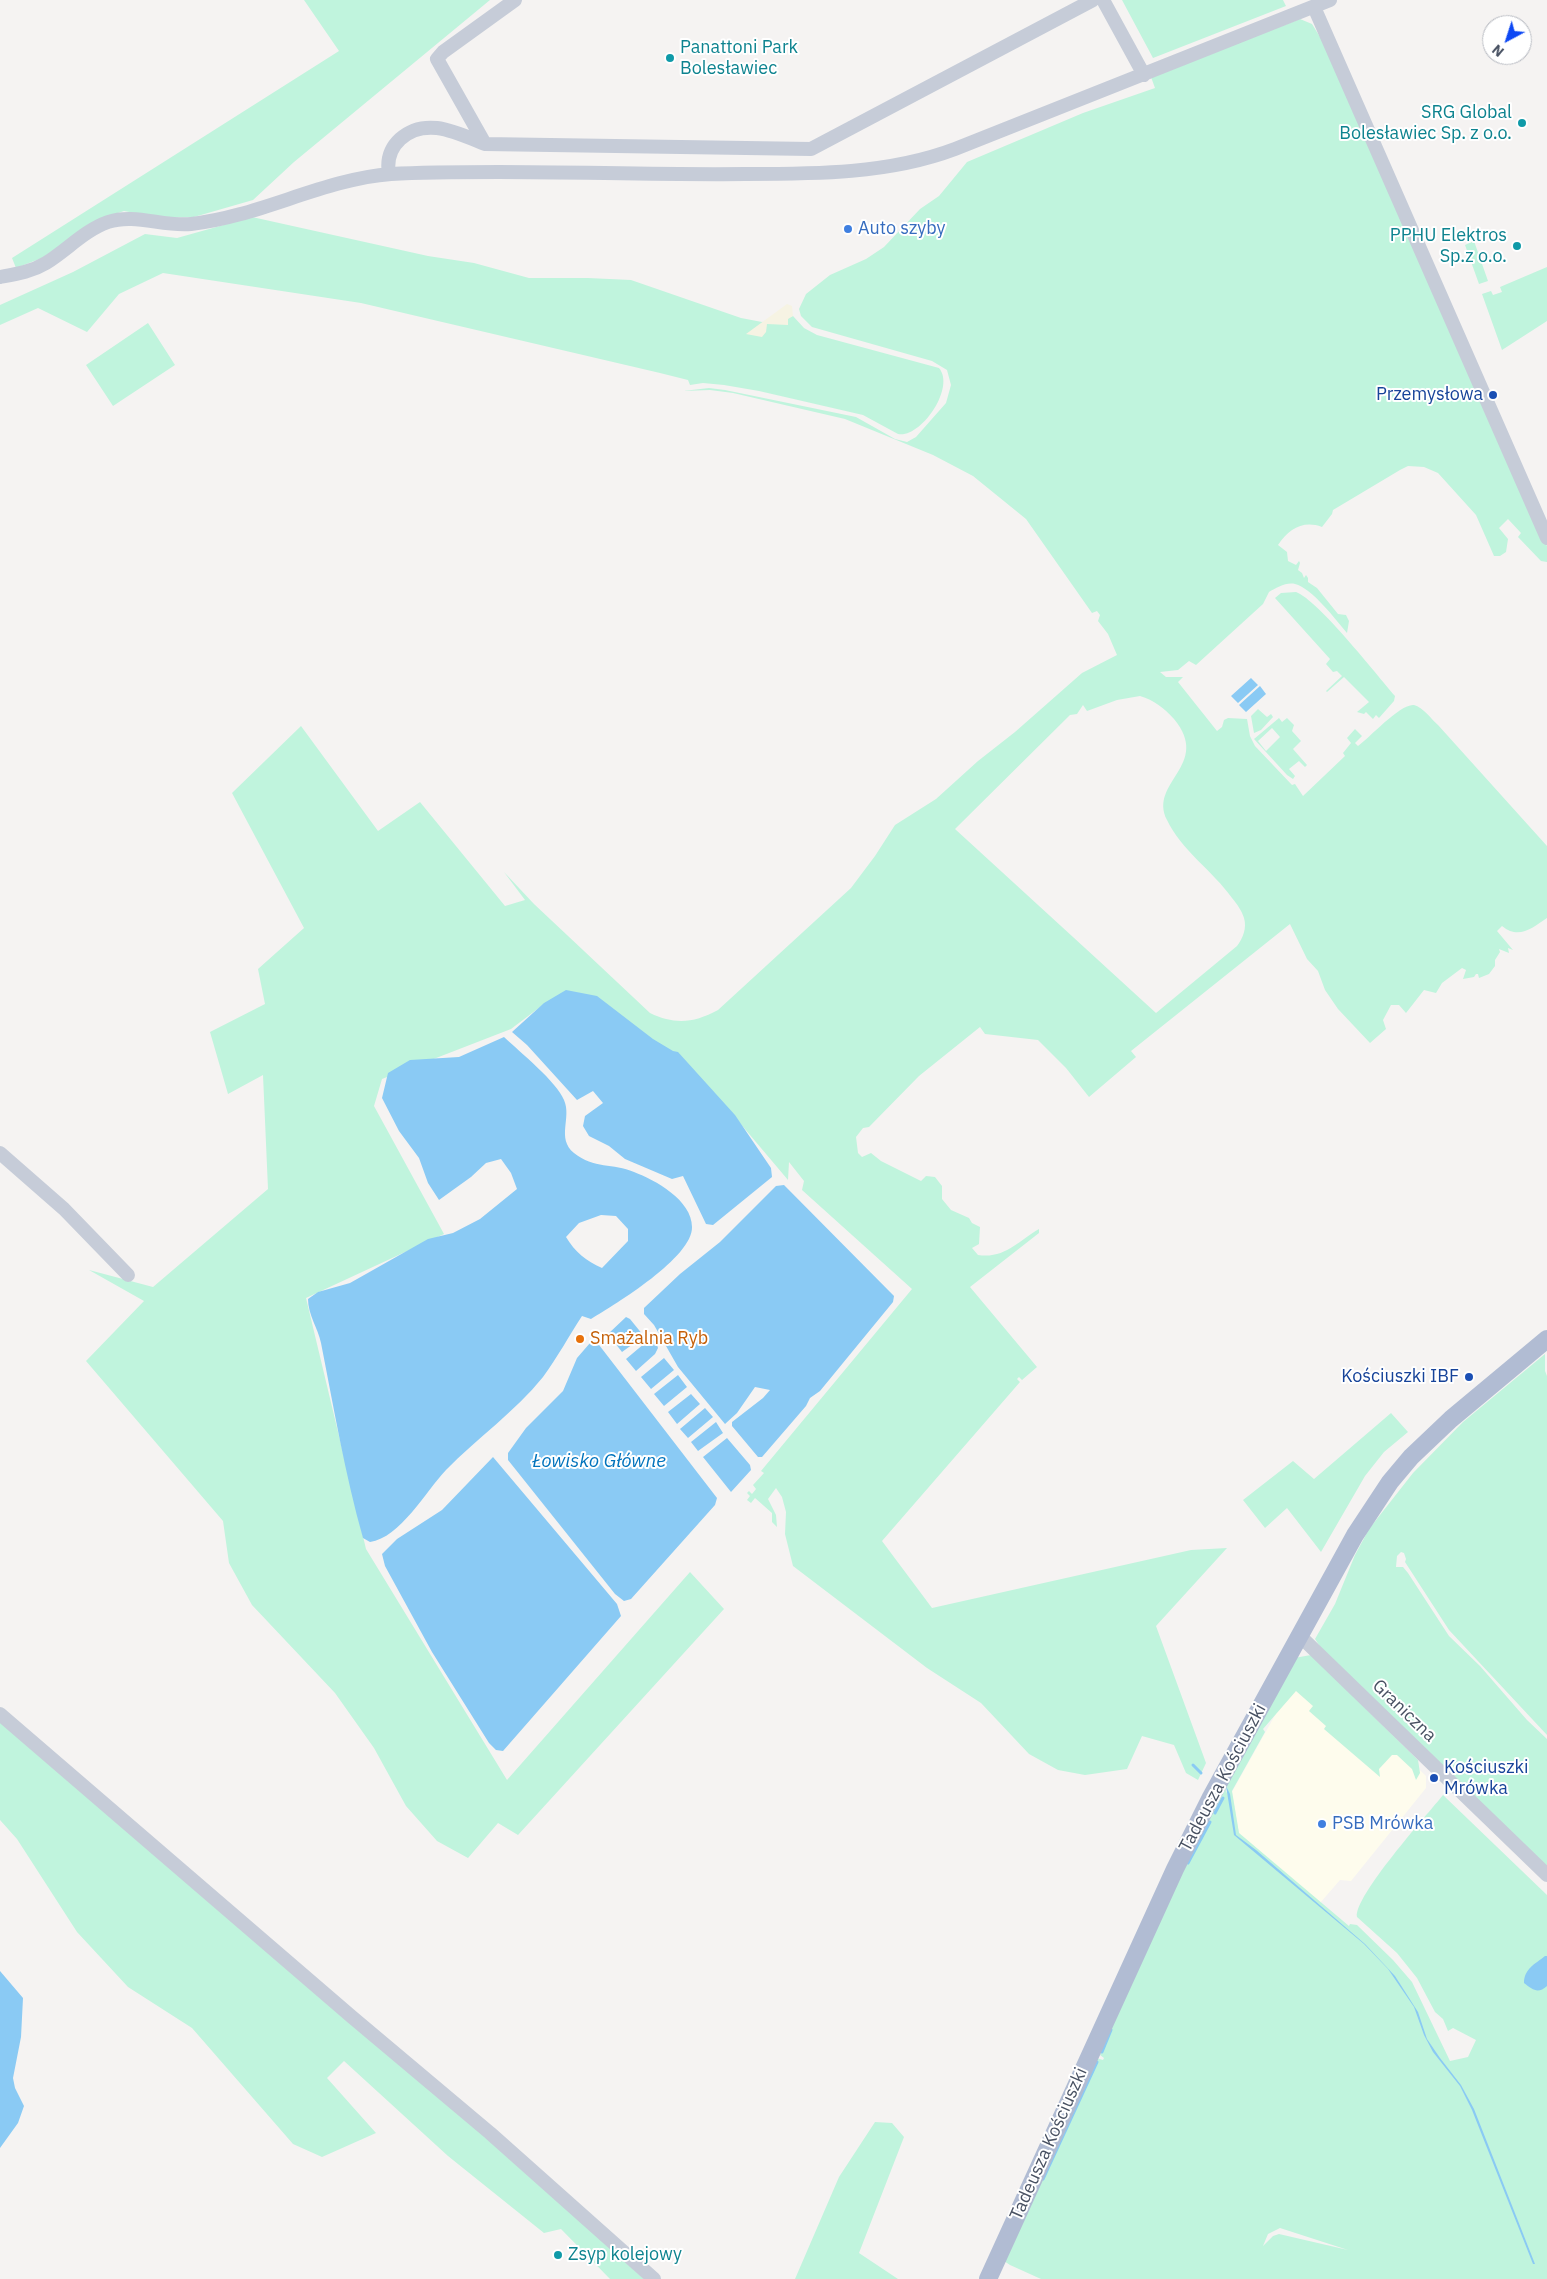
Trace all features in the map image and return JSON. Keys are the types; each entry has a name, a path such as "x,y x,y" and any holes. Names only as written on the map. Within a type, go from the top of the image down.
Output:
{"main road":[{"name":"Tadeusza Kościuszki","path":"988,2279 1175,1868 1216,1788 1355,1535 1390,1482 1411,1457 1450,1419 1547,1339"}],"street":[{"path":"485,144 438,59 441,53 515,0"},
{"path":"389,174 388,155 394,144 407,135 421,129 445,130 485,144 811,149 1093,0"},
{"path":"1103,0 1144,75"},
{"path":"0,277 32,270 56,257 86,234 109,222 130,219 176,225 205,222 313,192 389,174 523,172 688,175 778,174 874,168 906,163 950,151 1330,0"},
{"path":"1314,7 1547,538"},
{"path":"0,1153 64,1209 128,1275"},
{"name":"Graniczna","path":"1300,1636 1547,1876"},
{"path":"0,1714 352,2017 490,2133 654,2279"}],"shaded area":[{"path":"1306,1660 1426,1776 1426,1788 1351,1881 1340,1880 1320,1903 1239,1833 1232,1792"}],"green space":[{"path":"304,0 490,0 294,162 253,200 194,217 163,218 124,211 97,220 42,258 16,268 12,258 339,51"},
{"path":"1122,0 1283,0 1286,6 1153,58"},
{"path":"1300,19 1312,24 1325,45 1547,546 1547,562 1541,561 1518,537 1521,533 1508,519 1499,528 1508,539 1506,552 1500,556 1494,556 1476,515 1438,473 1424,467 1408,466 1333,510 1322,527 1303,525 1297,527 1287,534 1278,545 1287,552 1288,561 1296,565 1299,561 1298,570 1304,578 1306,575 1308,582 1317,588 1338,614 1346,615 1349,621 1347,633 1309,592 1295,584 1288,584 1269,592 1263,604 1196,665 1189,661 1178,670 1160,672 1166,677 1183,677 1178,682 1217,731 1222,727 1224,720 1228,718 1247,719 1250,736 1255,746 1292,785 1295,784 1303,796 1345,756 1343,753 1351,743 1347,738 1355,729 1362,736 1355,743 1358,746 1401,709 1414,705 1421,708 1547,846 1547,918 1531,929 1520,932 1508,930 1502,926 1497,931 1513,950 1508,948 1509,953 1499,949 1500,952 1495,960 1495,966 1489,974 1479,978 1478,974 1476,974 1474,977 1463,979 1466,970 1462,968 1442,983 1436,993 1424,990 1406,1013 1399,1005 1391,1005 1383,1020 1386,1029 1370,1043 1338,1009 1325,990 1318,971 1307,959 1290,924 1131,1051 1136,1057 1089,1097 1066,1068 1038,1040 985,1034 980,1027 919,1076 869,1127 863,1128 856,1137 858,1153 862,1157 871,1153 881,1161 921,1181 926,1176 935,1177 942,1186 942,1199 951,1210 969,1218 972,1223 980,1227 979,1244 972,1248 978,1255 988,1256 1004,1252 1039,1229 1039,1233 970,1287 1037,1367 1022,1380 1019,1377 1017,1379 1020,1382 882,1541 932,1608 1191,1550 1227,1548 1156,1626 1206,1763 1198,1780 1186,1773 1174,1745 1142,1736 1127,1769 1085,1775 1058,1770 1029,1754 981,1703 927,1668 793,1566 785,1534 786,1512 782,1497 776,1488 768,1499 776,1515 777,1527 772,1522 772,1513 755,1498 751,1503 747,1500 750,1496 747,1493 749,1491 752,1494 756,1489 753,1485 764,1473 761,1471 912,1289 802,1190 804,1181 789,1162 788,1180 739,1122 544,1004 511,1029 382,1079 374,1106 444,1234 306,1298 366,1549 507,1780 690,1572 724,1609 518,1835 498,1823 468,1858 437,1841 406,1806 374,1748 335,1693 252,1605 229,1563 223,1521 86,1361 144,1301 89,1270 153,1287 268,1189 263,1075 228,1094 210,1032 265,1004 258,969 304,928 232,793 301,726 378,831 420,802 505,906 525,900 504,872 534,904 650,1013 676,1021 684,1021 701,1018 718,1010 851,888 895,825 936,799 1082,673 1117,655 1108,634 1098,621 1100,615 1097,611 1092,613 1026,519 973,476 933,455 845,419 733,393 710,390 683,391 709,388 725,390 856,417 895,439 907,442 916,437 946,403 951,385 947,370 932,361 812,327 801,316 799,309 806,294 830,275 866,259 884,247 920,209 939,196 967,162 1083,113 1155,88 1151,77","holes":["1140,696 1166,711 1174,719 1184,735 1186,749 1183,761 1165,795 1163,807 1167,820 1180,841 1236,903 1241,910 1245,922 1243,936 1237,946 1156,1013 955,829 1070,715 1077,714 1083,705 1087,711 1117,700"]},
{"path":"252,217 428,256 474,263 529,278 631,280 741,318 762,322 793,316 804,328 817,335 939,368 943,377 943,387 939,399 925,421 916,429 898,434 863,415 759,391 703,383 690,385 688,380 660,373 361,303 163,273 119,294 87,332 38,308 0,325 0,305 73,272 145,234 177,238"},
{"path":"1474,241 1488,281 1479,284 1465,245"},
{"path":"1547,267 1547,321 1502,350 1482,294 1491,291 1493,295 1502,292 1500,287"},
{"path":"148,323 175,365 113,406 86,365"},
{"path":"1296,592 1306,598 1332,623 1395,696 1394,701 1379,718 1376,715 1373,719 1366,712 1364,714 1357,712 1369,702 1344,677 1326,691 1342,676 1337,671 1333,672 1326,664 1330,659 1275,598 1281,593"},
{"path":"1258,709 1267,717 1271,714 1273,717 1261,730 1254,733 1251,716"},
{"path":"1279,718 1282,722 1287,718 1294,725 1292,731 1301,741 1293,749 1307,765 1305,767 1299,761 1289,769 1295,776 1293,779 1287,775 1254,739","holes":["1272,728 1280,737 1266,751 1258,741"]},
{"path":"1545,1354 1545,1371 1547,1376 1547,1735 1449,1630 1405,1562 1404,1553 1401,1552 1397,1556 1396,1567 1403,1567 1408,1573 1449,1636 1480,1666 1527,1720 1547,1739 1547,1871 1327,1657 1315,1639 1335,1604 1355,1555 1369,1529 1413,1473 1463,1422"},
{"path":"1391,1413 1408,1432 1384,1452 1365,1476 1321,1552 1287,1508 1265,1528 1243,1500 1293,1461 1314,1479"},
{"path":"1311,1655 1418,1760 1420,1773 1416,1780 1412,1769 1397,1755 1392,1755 1379,1769 1380,1777 1324,1729 1326,1726 1309,1711 1313,1706 1296,1691 1263,1729 1265,1732 1232,1791 1239,1833 1349,1926 1350,1924 1357,1925 1393,1960 1412,1982 1450,2061 1468,2057 1476,2040 1453,2028 1448,2031 1443,2019 1435,2012 1417,1978 1397,1953 1357,1917 1359,1907 1367,1892 1393,1856 1443,1795 1547,1895 1547,2279 1041,2279 1004,2261 1096,2058 1103,2060 1104,2058 1100,2055 1163,1905 1225,1788 1228,1796 1226,1786 1294,1658","holes":["1280,2228 1348,2250 1279,2234 1273,2236 1263,2246 1268,2234"]},
{"path":"0,1719 439,2094 644,2279 610,2279 561,2229 544,2233 448,2156 344,2061 327,2078 376,2133 322,2157 293,2144 192,2028 128,1987 77,1932 17,1839 0,1820"},
{"path":"875,2122 892,2123 904,2137 859,2253 898,2279 795,2279 839,2177"}],"sand":[{"path":"787,304 792,306 793,316 788,319 788,325 767,324 766,332 762,337 746,334"}],"water":[{"path":"1251,678 1258,685 1238,703 1231,696"},
{"path":"1260,686 1266,694 1246,712 1239,705"},
{"path":"566,990 597,996 653,1039 678,1052 735,1115 771,1168 772,1177 713,1225 706,1224 683,1176 672,1179 625,1159 609,1146 589,1136 583,1126 585,1116 603,1103 593,1091 577,1100 527,1045 512,1032 544,1003"},
{"path":"504,1037 537,1067 560,1093 566,1107 566,1141 574,1153 596,1164 634,1172 662,1186 671,1192 686,1208 692,1227 689,1239 680,1252 651,1279 591,1319 582,1316 548,1370 532,1390 446,1470 402,1523 381,1539 370,1542 363,1538 340,1441 321,1343 308,1305 308,1299 318,1292 350,1283 428,1239 453,1233 480,1219 517,1189 511,1173 501,1159 486,1163 471,1177 439,1200 428,1183 419,1158 399,1131 382,1098 388,1073 410,1060 459,1057","holes":["601,1215 616,1216 628,1229 628,1241 602,1268 581,1256 566,1237 579,1223"]},
{"path":"784,1185 894,1296 893,1302 820,1391 810,1398 806,1406 762,1457 758,1457 732,1426 732,1422 763,1398 770,1390 755,1387 737,1413 725,1424 678,1367 654,1325 644,1314 644,1308 680,1274 720,1242 776,1186"},
{"path":"626,1317 630,1319 643,1335 622,1352 608,1334"},
{"path":"651,1338 656,1342 658,1348 655,1354 636,1371 626,1359"},
{"name":"Łowisko Główne","path":"596,1341 717,1498 715,1505 631,1599 624,1601 615,1594 508,1460 508,1453 526,1428 563,1391 577,1358 590,1343"},
{"path":"664,1358 674,1370 651,1389 641,1377"},
{"path":"678,1375 687,1387 664,1406 654,1394"},
{"path":"691,1394 700,1404 677,1424 668,1412"},
{"path":"705,1408 713,1417 688,1438 680,1429"},
{"path":"716,1422 723,1433 698,1451 691,1442"},
{"path":"727,1438 750,1465 751,1470 731,1492 703,1457"},
{"path":"493,1457 617,1604 621,1616 503,1751 496,1750 489,1743 432,1652 385,1566 382,1554 397,1539 442,1510"},
{"path":"1226,1786 1230,1794 1236,1835 1365,1944 1395,1976 1418,2012 1427,2039 1461,2085 1474,2109 1535,2264 1533,2264 1472,2110 1460,2086 1433,2052 1424,2035 1414,2007 1388,1969 1364,1944 1234,1835"},
{"path":"1547,1956 1547,1986 1541,1990 1530,1988 1524,1983 1524,1978 1531,1967"},
{"path":"0,1971 23,1998 21,2037 13,2078 15,2088 24,2106 18,2123 0,2148"}],"waterway":[{"path":"1193,1765 1201,1773"},
{"path":"1215,1813 1223,1798"},
{"path":"1188,1863 1210,1822"},
{"path":"1102,2052 1111,2030"},
{"path":"1043,2179 1097,2062"}],"place":[{"name":"Panattoni Park Bolesławiec","path":"670,58"},
{"name":"SRG Global Bolesławiec Sp. z o.o.","path":"1522,123"},
{"name":"Auto szyby","path":"848,229"},
{"name":"PPHU Elektros Sp.z o.o.","path":"1517,246"},
{"name":"Przemysłowa","path":"1493,395"},
{"name":"Smażalnia Ryb","path":"580,1339"},
{"name":"Kościuszki IBF","path":"1469,1377"},
{"name":"Kościuszki Mrówka","path":"1434,1778"},
{"name":"PSB Mrówka","path":"1322,1824"},
{"name":"Zsyp kolejowy","path":"558,2255"}]}
